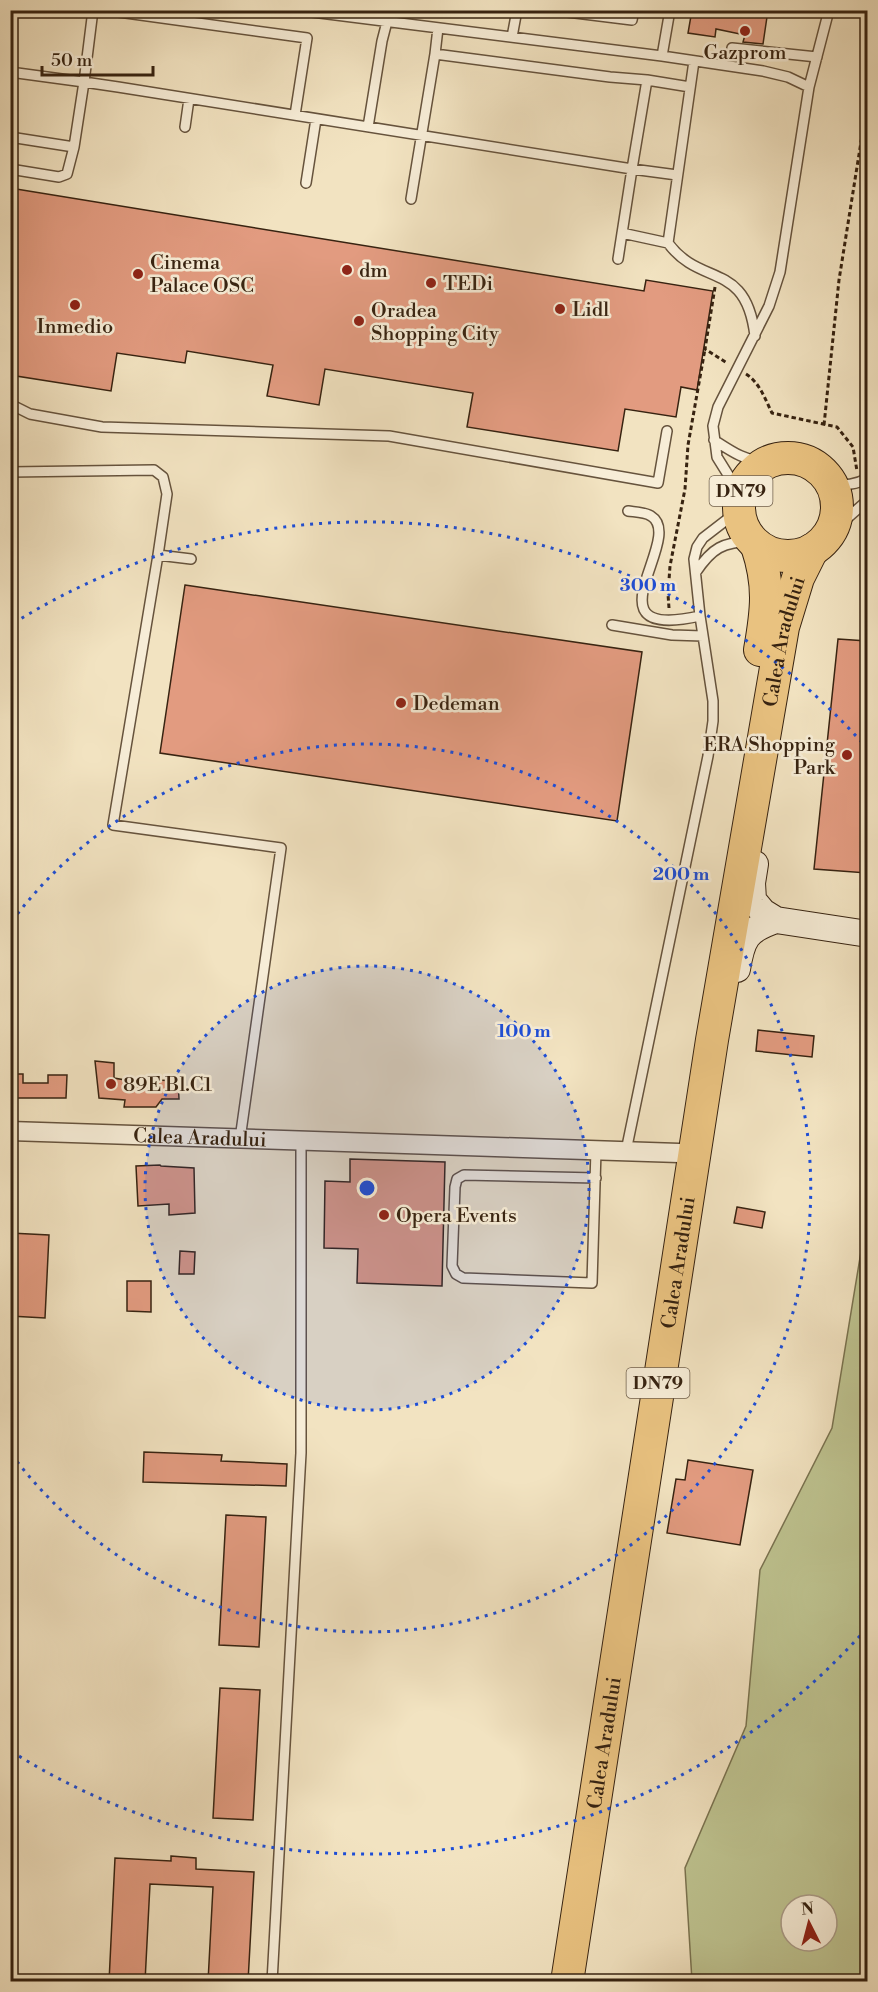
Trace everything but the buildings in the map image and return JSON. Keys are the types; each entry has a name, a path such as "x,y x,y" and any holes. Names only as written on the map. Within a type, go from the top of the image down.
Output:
{"highway":[{"name":"DN79","path":"739,503 750,476 766,463 788,458 813,465 832,485"},
{"name":"Calea Aradului","path":"567,1982 712,1040 783,627 798,578 837,512 832,485"},
{"name":"Calea Aradului","path":"551,1982 593,1689 764,625 767,596 766,571 755,544 745,532 739,503"},
{"name":"Calea Aradului","path":"755,544 770,553 784,556 798,555 820,542"}],"street":[{"path":"756,784 763,818 751,892 753,900 763,912 776,920 867,934"},
{"path":"712,1040 722,1033 728,1022 740,948 744,938 761,925 776,920"},
{"name":"Calea Aradului","path":"10,1131 679,1153"}],"lane":[{"path":"10,169 59,177 67,174 74,147 93,10"},
{"path":"104,10 307,38 295,115"},
{"path":"296,10 763,71 788,77 809,87"},
{"path":"368,127 382,41 390,10"},
{"path":"512,37 517,10"},
{"path":"551,10 632,20 634,10"},
{"path":"662,56 670,10"},
{"path":"626,1151 712,733 713,701 694,559 696,547 703,538 739,503 717,457 713,426 718,407 770,306 780,272 809,87 829,10"},
{"path":"411,199 438,28"},
{"path":"732,48 818,57"},
{"path":"435,54 690,87"},
{"path":"668,243 694,61"},
{"path":"10,72 677,175"},
{"path":"618,259 647,80"},
{"path":"185,127 189,99"},
{"path":"306,183 316,119"},
{"path":"10,137 74,147"},
{"path":"622,233 668,243 678,257 731,283 749,305 755,336"},
{"path":"10,404 30,414 102,428 389,435 658,483 667,431"},
{"path":"714,440 735,455 754,462 766,463"},
{"path":"10,472 154,470 159,473 166,485 167,494 158,555 113,825 280,848 240,1139"},
{"path":"832,485 860,483 867,478"},
{"path":"820,542 867,500"},
{"path":"628,511 650,515 658,524 660,534 643,586 642,605 649,615 671,621 700,616"},
{"path":"696,572 704,560 722,545 735,542 755,544"},
{"path":"158,555 191,559"},
{"path":"612,625 672,635 703,636"},
{"path":"272,1982 301,1453 301,1141"},
{"path":"596,1150 596,1178 592,1283 463,1278 456,1274 452,1266 457,1179 464,1175 596,1178"}],"path":[{"path":"824,425 840,280 867,98"},
{"path":"671,621 668,594 670,566 685,489 688,445 705,349"},
{"path":"837,428 852,447"}],"green space":[{"path":"867,1215 867,1981 692,1981 685,1868 746,1726 760,1570 832,1428"}],"place":[{"name":"Gazprom","path":"745,31"},
{"name":"dm","path":"347,270"},
{"name":"Cinema Palace OSC","path":"138,274"},
{"name":"TEDi","path":"431,283"},
{"name":"Inmedio","path":"75,305"},
{"name":"Lidl","path":"560,309"},
{"name":"Oradea Shopping City","path":"359,321"},
{"name":"Dedeman","path":"401,703"},
{"name":"ERA Shopping Park","path":"847,755"},
{"name":"89E Bl.C1","path":"111,1084"},
{"name":"Opera Events","path":"384,1215"}]}
